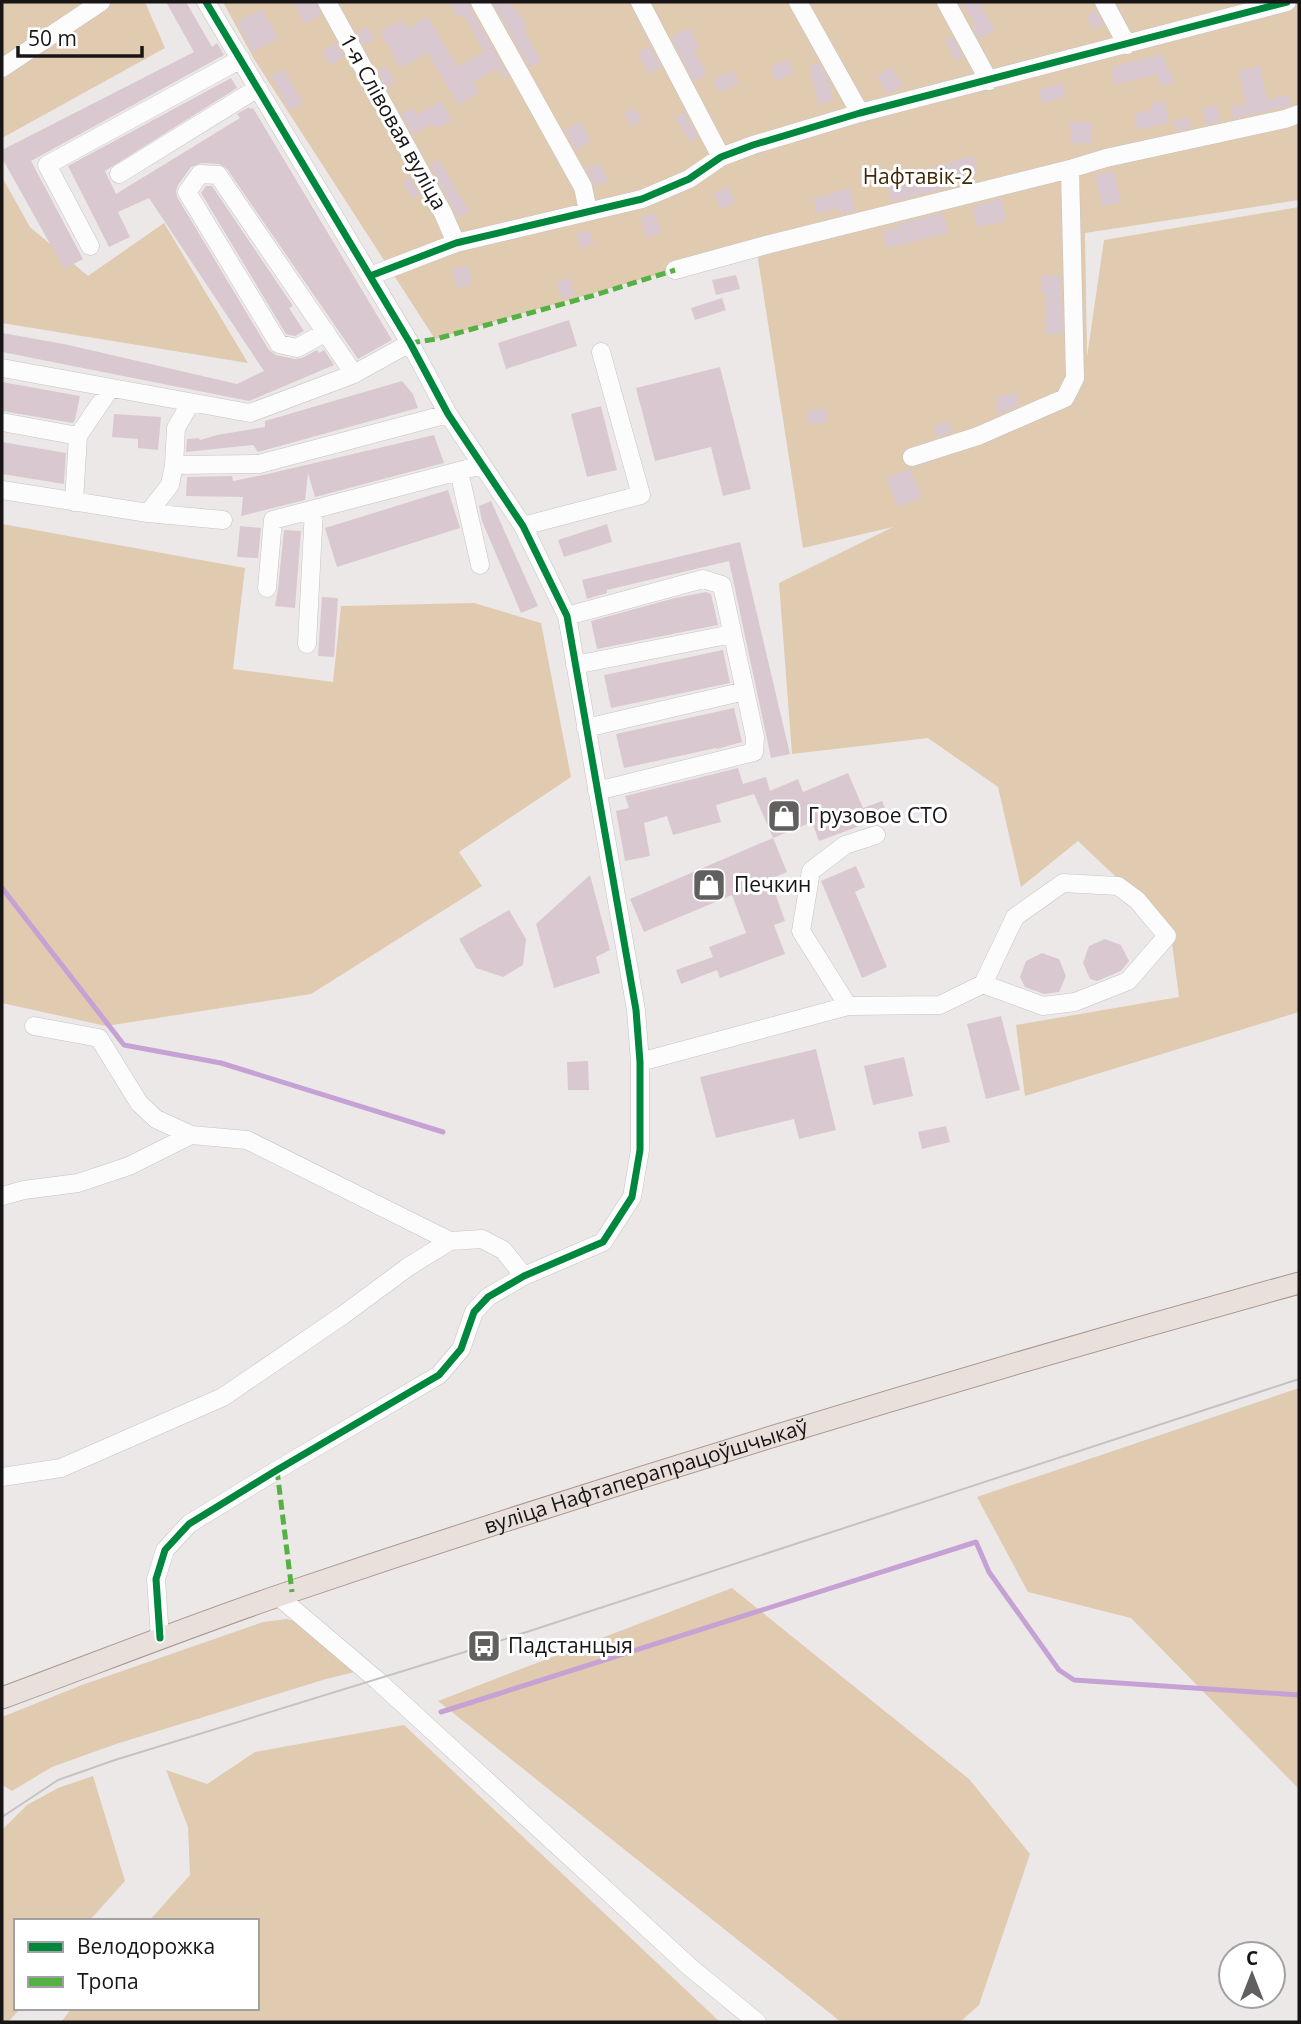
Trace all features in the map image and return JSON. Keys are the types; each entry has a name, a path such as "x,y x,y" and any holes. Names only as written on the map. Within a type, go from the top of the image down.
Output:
{"main road":[{"name":"вуліца Нафтаперапрацоўшчыкаў","path":"2,1698 278,1596 632,1481 1086,1342 1299,1283"}],"street":[{"path":"2,68 78,8 101,2"},
{"path":"160,1638 156,1579 165,1550 189,1524 276,1470 439,1376 461,1349 474,1312 488,1297 524,1276 603,1242 632,1197 640,1150 640,1062 636,1010 567,616 523,526 448,414 410,343 206,2"},
{"name":"1-я Слівовая вуліца","path":"327,2 443,213 456,243"},
{"path":"480,2 583,187 588,211"},
{"path":"640,2 721,157"},
{"path":"798,2 860,113"},
{"path":"946,2 989,81"},
{"path":"1104,2 1127,45"},
{"path":"370,276 456,243 642,199 689,179 721,157 753,145 860,113 1127,45 1258,5 1286,2"},
{"path":"90,246 47,165 241,59"},
{"path":"119,174 258,88"},
{"path":"675,270 766,244 1106,158 1299,114"},
{"path":"912,457 978,436 1065,398 1075,378 1070,169"},
{"path":"326,332 297,348 279,344 187,192 200,174 218,175 326,332 354,373"},
{"path":"2,368 250,413 354,373 410,343"},
{"path":"523,526 642,495 601,352"},
{"path":"74,502 78,436 110,389"},
{"path":"148,513 170,485 176,428 190,404"},
{"path":"174,464 259,464 448,414"},
{"path":"2,422 78,436"},
{"path":"267,588 273,520 482,465"},
{"path":"459,471 480,565"},
{"path":"2,490 148,513 223,520"},
{"path":"307,644 314,509"},
{"path":"567,616 703,579 722,586 755,737 754,752 597,791"},
{"path":"575,665 732,634"},
{"path":"586,728 745,691"},
{"path":"848,1006 801,931 811,871 845,845 876,835"},
{"path":"640,1062 848,1006 940,1005 983,985 1014,916 1063,883 1118,886 1138,900 1167,936 1128,981 1075,1002 1043,1006 983,985"},
{"path":"34,1026 99,1038 139,1103 156,1119 191,1135 247,1140 450,1241"},
{"path":"2,1196 24,1190 78,1183 129,1167 191,1135"},
{"path":"2,1477 61,1468 223,1397 408,1267 450,1241 482,1238 503,1250 524,1276"},
{"path":"278,1596 377,1680 691,1968 757,2022"}],"green space":[{"path":"2,2 145,2 165,48 2,138"},
{"name":"Нафтавік-2","path":"223,2 1299,2 1299,200 1085,233 1087,357 1104,240 1299,207 1299,1012 1025,1096 1016,1025 1179,997 1170,928 1078,841 1021,887 998,787 928,738 792,754 779,583 893,527 803,548 756,246 435,339 254,59"},
{"path":"2,177 30,227 88,276 164,223 248,363 2,323"},
{"path":"2,524 245,568 233,669 333,682 341,606 474,603 541,623 571,777 459,852 482,886 311,994 106,1026 2,1003"},
{"path":"1299,1388 1299,1789 1131,1618 1028,1592 977,1497"},
{"path":"732,1588 969,1779 1030,1854 979,2005 960,2022 841,2022 438,1701"},
{"path":"287,1619 303,1624 359,1671 116,1744 52,1767 12,1791 2,1785 2,1717 82,1685 263,1622"},
{"path":"404,1725 720,2022 61,2022 70,2010 259,2010 259,1919 151,1919 190,1875 188,1827 166,1770 207,1784 255,1752"},
{"path":"93,1776 125,1881 91,1919 14,1919 14,2010 19,2010 8,2022 2,2022 2,1830 27,1805 58,1788"}],"building":[{"path":"166,2 186,2 212,47 217,43 224,55 31,161 83,259 64,269 2,158 2,150 194,52"},
{"path":"293,2 316,2 321,15 305,24"},
{"path":"450,2 469,2 508,76 503,78 497,68 473,82 479,93 458,105 428,53 400,68 380,32 402,20 407,29 428,17 457,67 484,52 464,15 458,18"},
{"path":"510,2 528,28 524,30 541,61 530,68 494,4"},
{"path":"962,2 979,2 995,30 979,39 972,26 975,25 974,22"},
{"path":"262,9 278,38 253,52 237,23"},
{"path":"1096,10 1103,24 1093,29 1086,16"},
{"path":"367,26 374,40 364,45 356,32"},
{"path":"689,28 699,48 694,50 707,75 694,82 671,37"},
{"path":"952,37 963,57 956,61 945,41"},
{"path":"337,43 344,57 330,65 322,51"},
{"path":"650,46 661,67 649,74 638,52"},
{"path":"1163,54 1174,83 1160,86 1157,74 1115,85 1111,67"},
{"path":"787,59 794,72 777,81 770,68"},
{"path":"819,63 833,98 819,106 809,66"},
{"path":"386,66 395,82 387,87 378,71"},
{"path":"1260,66 1267,100 1289,95 1291,105 1233,119 1231,107 1246,104 1239,71"},
{"path":"892,67 902,86 887,94 877,75"},
{"path":"284,69 303,103 289,110 271,76"},
{"path":"733,70 739,83 719,93 713,80"},
{"path":"231,78 237,88 105,171 116,194 240,118 237,114 249,107 253,108 392,340 358,359 227,169 219,164 201,163 191,167 178,185 177,197 269,350 276,355 295,359 324,350 334,365 249,401 2,352 2,333 64,344 237,384 264,371 149,198 118,212 130,237 109,247 68,166"},
{"path":"1062,83 1066,97 1042,103 1039,89"},
{"path":"441,101 452,120 436,129 433,123 413,134 401,114 412,108 416,115"},
{"path":"1164,101 1169,123 1137,130 1134,114 1152,110 1151,103"},
{"path":"1217,105 1220,121 1205,125 1202,108"},
{"path":"634,108 642,119 632,126 624,114"},
{"path":"684,112 698,137 691,142 675,118"},
{"path":"1189,117 1191,128 1176,131 1173,121"},
{"path":"580,121 591,141 576,150 565,130"},
{"path":"1070,122 1091,122 1092,143 1071,143"},
{"path":"973,156 977,172 952,178 955,186 891,202 887,186 931,175 929,168"},
{"path":"439,160 469,212 458,218 430,165"},
{"path":"601,163 608,181 595,187 586,169"},
{"path":"1114,171 1121,202 1102,206 1095,175"},
{"path":"410,177 420,195 413,199 403,181"},
{"path":"206,186 212,186 293,306 289,308 304,331 295,336 286,334 201,193"},
{"path":"729,187 735,203 720,209 714,193"},
{"path":"850,188 855,211 841,214 840,208 817,214 813,199"},
{"path":"1001,198 1007,221 977,227 972,207"},
{"path":"655,213 661,233 647,237 640,218"},
{"path":"943,213 948,233 887,248 882,231 898,227 897,224"},
{"path":"589,230 594,243 581,248 576,235"},
{"path":"468,265 472,284 457,288 452,269"},
{"path":"736,275 740,289 716,295 712,280"},
{"path":"1061,275 1063,333 1046,334 1042,276"},
{"path":"570,278 575,295 562,299 557,282"},
{"path":"722,298 726,310 695,320 691,308"},
{"path":"569,320 577,346 506,369 498,343"},
{"path":"720,367 751,489 723,496 711,447 655,461 636,388"},
{"path":"402,381 413,394 418,408 258,452 253,445 186,452 187,439 200,440 265,427 265,421"},
{"path":"2,382 80,396 75,420 73,423 2,411"},
{"path":"1017,394 1018,406 998,415 996,396"},
{"path":"601,406 617,470 587,477 571,414"},
{"path":"826,408 828,422 809,425 807,411"},
{"path":"114,414 161,417 158,450 138,448 138,439 112,437"},
{"path":"948,421 953,432 937,437 933,427"},
{"path":"434,435 444,463 315,497 308,473 305,500 241,516 243,497 186,496 187,477 232,476 233,481"},
{"path":"2,442 66,453 64,484 2,474"},
{"path":"910,469 922,497 898,507 886,478"},
{"path":"448,490 460,528 337,567 325,528"},
{"path":"491,501 538,606 521,613 482,521 479,506"},
{"path":"607,524 612,542 564,557 558,540"},
{"path":"240,526 261,528 258,558 237,557"},
{"path":"284,530 301,531 295,608 275,606"},
{"path":"740,542 790,754 771,758 729,561 607,590 607,593 587,599 582,580"},
{"path":"706,592 711,594 718,625 597,649 591,621"},
{"path":"322,597 338,598 334,657 318,656"},
{"path":"723,650 730,683 611,708 604,675"},
{"path":"734,708 742,742 624,768 616,734"},
{"path":"738,768 743,784 766,777 770,791 798,779 803,792 848,773 863,808 882,801 889,818 819,841 812,822 773,838 754,794 716,805 721,822 673,835 667,816 644,823 650,856 625,861 616,811 629,808 625,796"},
{"path":"773,838 787,872 770,879 785,921 774,925 785,954 720,978 717,970 681,984 676,970 713,957 709,947 746,933 732,895 644,932 630,899"},
{"path":"856,866 865,887 855,892 887,967 862,978 821,881"},
{"path":"590,875 610,950 596,957 600,973 554,988 536,924"},
{"path":"509,910 526,939 523,965 503,977 476,968 459,939"},
{"path":"1105,939 1121,945 1129,961 1121,971 1097,981 1090,979 1083,963 1089,946"},
{"path":"1042,953 1059,959 1066,976 1059,992 1044,994 1025,987 1020,977 1026,961"},
{"path":"1001,1016 1020,1090 986,1099 967,1024"},
{"path":"816,1049 836,1130 799,1139 794,1119 716,1138 700,1077"},
{"path":"904,1057 913,1096 873,1105 864,1066"},
{"path":"588,1061 589,1090 568,1090 567,1062"},
{"path":"946,1126 950,1142 922,1149 918,1132"}],"waterway":[{"path":"2,888 124,1045 221,1063 443,1132"},
{"path":"441,1712 976,1542 989,1572 1059,1670 1074,1680 1299,1695"}],"tram line":[{"path":"2,1817 58,1780 115,1760 484,1646 1299,1379"}],"marked path":[{"path":"410,343 436,339 675,270"},
{"path":"277,1470 292,1592"}],"cycle path":[{"path":"160,1638 156,1579 165,1550 189,1524 439,1375 461,1349 474,1312 488,1297 524,1276 603,1242 632,1197 640,1150 640,1062 636,1010 567,616 523,526 448,414 410,343 206,2"},
{"path":"370,276 456,243 642,199 689,179 721,157 860,113 1287,2"}],"place":[{"name":"Грузовое СТО","path":"784,816"},
{"name":"Печкин","path":"709,885"},
{"name":"Падстанцыя","path":"484,1646"}]}
